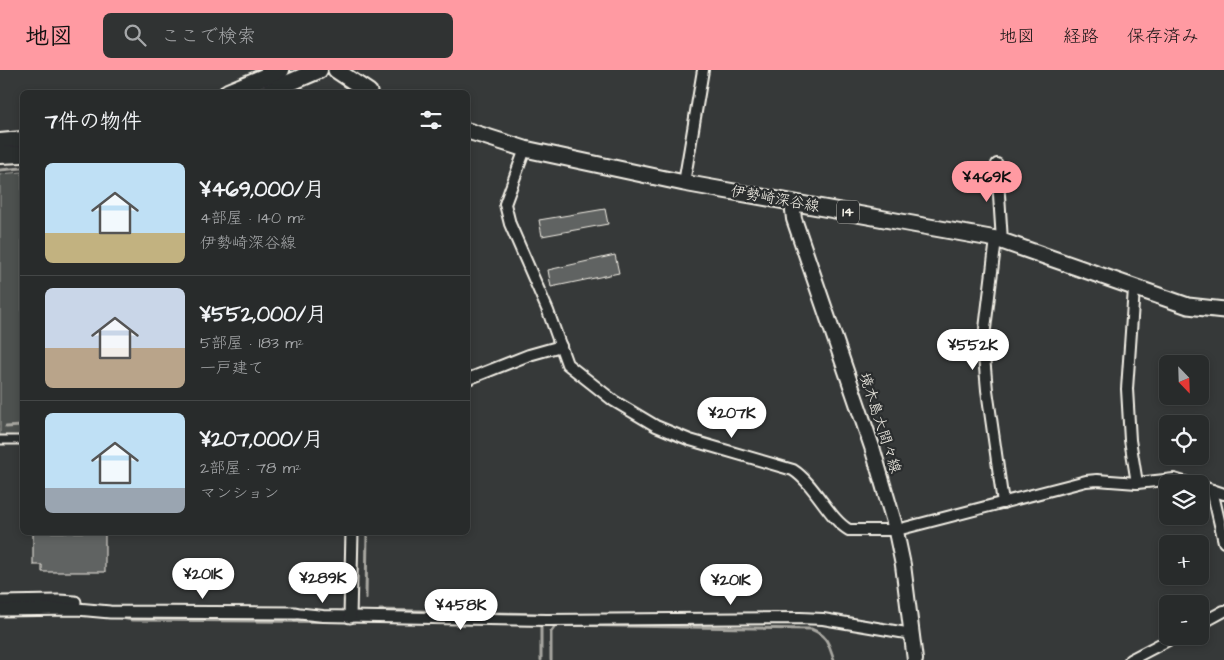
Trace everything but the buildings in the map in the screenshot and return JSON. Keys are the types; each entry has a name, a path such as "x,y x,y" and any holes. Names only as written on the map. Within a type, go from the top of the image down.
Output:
{"highway":[{"path":"233,90 281,70"},
{"path":"273,90 318,70"},
{"path":"0,142 20,140"},
{"path":"0,156 20,154"}],"main road":[{"path":"336,70 366,90"},
{"name":"伊勢崎深谷線","path":"470,132 525,149 684,183 999,240 1188,306 1224,310"},
{"name":"境木島大間々線","path":"792,202 794,219 872,447 896,530 903,565 915,660"}],"street":[{"path":"684,183 703,70"},
{"path":"525,149 505,204 510,224 548,311 567,364 614,401 656,426 690,440 794,470 802,476 837,519 849,530 896,530 1086,481 1137,483 1159,481"},
{"path":"997,164 999,240 983,345 986,390 1003,503"},
{"path":"1134,288 1127,389 1130,440 1137,483"},
{"path":"470,378 529,355 561,346"},
{"path":"0,440 20,440"},
{"path":"1209,489 1224,494"},
{"path":"1212,490 1224,542"},
{"path":"350,617 352,535"},
{"path":"0,602 73,602 110,612"},
{"path":"0,610 77,609 110,612 295,613 350,617 547,620 800,618 822,619 912,634"},
{"path":"1209,619 1224,611"},
{"path":"1130,660 1159,645"}],"shaded area":[{"path":"20,172 20,436 0,436 0,174"}],"waterway":[{"path":"0,170 20,168"},
{"path":"6,427 20,426"},
{"path":"366,598 367,535"},
{"path":"380,610 537,614"},
{"path":"117,617 132,620 396,622"},
{"path":"537,624 541,626 541,660"},
{"path":"556,625 811,629 824,637 834,660"},
{"path":"551,660 551,632 556,625"}]}
